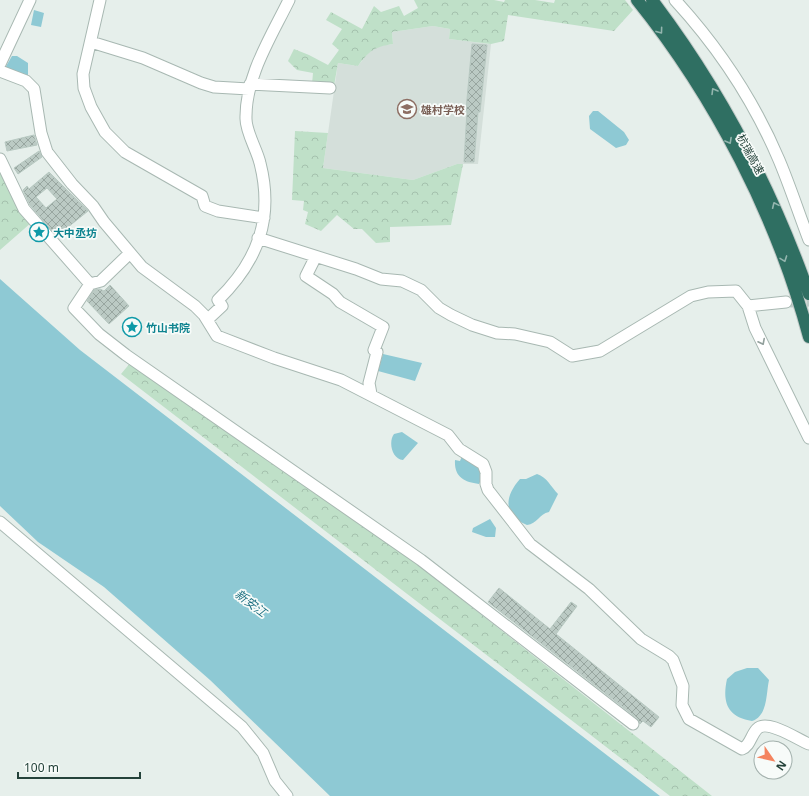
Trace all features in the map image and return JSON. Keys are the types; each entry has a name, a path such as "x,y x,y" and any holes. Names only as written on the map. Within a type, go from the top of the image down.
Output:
{"highway":[{"name":"杭瑞高速","path":"637,0 661,32 694,82 746,173 780,250 809,337"},
{"name":"杭瑞高速","path":"652,0 705,75 748,149 782,222 809,294"}],"street":[{"path":"0,64 30,0"},
{"path":"100,0 83,74 84,88 91,107 105,132 126,152 151,168 202,196 205,206 218,211 264,218"},
{"path":"207,320 222,306 218,300 234,284 254,253 264,218 265,193 262,169 246,121 250,87 262,55 289,0"},
{"path":"676,0 718,50 749,100 780,161 809,240"},
{"path":"90,42 143,58 201,83 214,87 330,88"},
{"path":"0,71 26,81 34,90 41,133 47,152 142,267 195,306 207,320 212,331 222,339 341,380 371,394 448,435 459,449 481,461 486,472 486,484 488,490 530,544 589,589 641,639 673,660 683,686 682,705 689,719 742,749 746,746 757,729 763,726 774,727 809,744"},
{"path":"0,159 24,209 90,284"},
{"path":"258,238 315,258 356,270 381,280 407,283 420,290 439,308 472,325 496,333 515,334 550,342 572,356 600,351 691,296 732,290 740,293 748,306 755,328 809,438"},
{"path":"130,253 101,281 90,284 74,308 99,334 126,355 421,560 632,724"},
{"path":"315,258 306,276 333,294 340,302 383,327 374,350 377,352 369,383 371,394"},
{"path":"748,306 786,302"},
{"path":"0,522 242,727 263,753 278,786 287,796"}],"shaded area":[{"name":"雄村学校","path":"433,26 450,29 449,39 491,44 478,164 457,164 413,180 323,168 338,63 358,66 368,53 378,46 393,44 392,32"}],"green space":[{"path":"414,0 494,0 504,2 505,0 535,0 554,3 555,0 625,0 633,10 614,31 508,15 504,41 491,44 449,39 450,29 433,26 392,32 393,44 372,50 358,66 338,63 334,86 312,84 313,73 297,70 288,61 294,49 328,65 339,50 332,44 342,29 326,20 331,12 362,29 374,6 381,12 399,6 404,16 418,8"},
{"path":"295,131 328,133 323,168 413,180 457,164 463,164 451,225 390,227 390,242 376,243 362,229 354,229 337,215 321,231 305,224 308,212 303,210 304,201 292,200"},
{"path":"0,169 32,222 0,250"},
{"path":"131,362 380,535 712,796 670,796 121,374"}],"water":[{"path":"34,10 44,13 41,27 31,25"},
{"path":"12,56 17,56 28,63 28,80 5,68"},
{"path":"593,111 598,111 624,132 629,140 626,145 616,148 590,129 589,116"},
{"name":"新安江","path":"0,279 80,350 660,796 330,796 210,680 104,587 38,542 0,506"},
{"path":"383,354 422,363 415,381 378,371"},
{"path":"402,432 418,443 403,460 396,457 391,445 394,434"},
{"path":"462,456 480,466 483,476 479,484 469,482 458,475 455,460 460,461"},
{"path":"537,474 546,480 558,494 549,512 533,523 527,525 513,516 508,505 509,498 515,485 520,479 526,479"},
{"path":"490,519 496,528 495,537 486,537 472,532 473,528"},
{"path":"747,668 758,668 769,680 764,709 757,718 752,721 737,716 732,712 728,707 725,695 727,679 735,672"}],"building":[{"path":"472,44 487,45 480,112 478,112 474,162 464,162 466,110"},
{"path":"34,135 37,145 7,151 5,142"},
{"path":"39,151 42,157 18,174 14,168"},
{"path":"49,172 88,211 57,236 30,205 23,190 27,186 29,189","holes":["47,188 57,199 46,208 36,197"]},
{"path":"110,285 129,306 109,324 87,301 94,290 100,289 104,291"},
{"path":"499,588 550,629 571,602 577,606 556,634 659,717 651,727 643,721 640,724 637,718 488,602"}],"tunnel":[{"path":"790,302 809,301"}],"place":[{"name":"雄村学校","path":"407,109"},
{"name":"大中丞坊","path":"39,232"},
{"name":"竹山书院","path":"132,327"}]}
